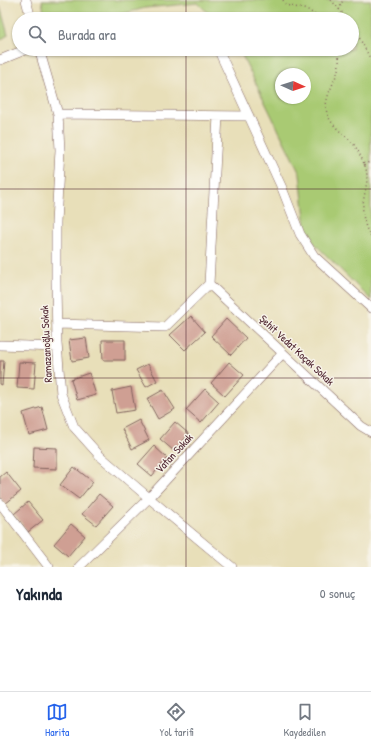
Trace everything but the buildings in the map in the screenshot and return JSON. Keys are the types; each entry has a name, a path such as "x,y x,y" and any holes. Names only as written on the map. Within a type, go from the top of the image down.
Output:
{"street":[{"path":"26,0 29,12"},
{"path":"0,60 12,55"},
{"name":"Ramazanoğlu Sokak","path":"41,56 58,114 60,150 56,222 57,324 61,394 74,427 100,456 232,567"},
{"path":"221,56 282,188 300,234 314,256 371,308"},
{"path":"58,114 249,116"},
{"path":"57,324 165,327 209,284 218,116"},
{"name":"Şehit Vedat Koçak Sokak","path":"209,284 361,426 371,432"},
{"path":"0,345 58,347"},
{"name":"Vatan Sokak","path":"79,567 149,498 283,353"},
{"path":"0,503 49,567"}],"path":[{"path":"283,0 286,5 311,12"},
{"path":"331,0 339,10 343,0"},
{"path":"359,37 371,60"},
{"path":"340,56 340,63 326,107 328,117 343,135 355,146 366,168 367,181 363,206 366,230 371,237"},
{"path":"364,165 371,161"}],"green space":[{"path":"42,0 371,0 371,300 307,236 300,174 242,56 359,56 359,12 207,12 198,3 145,8 130,12 44,12"},
{"path":"0,6 8,35 0,40"}]}
